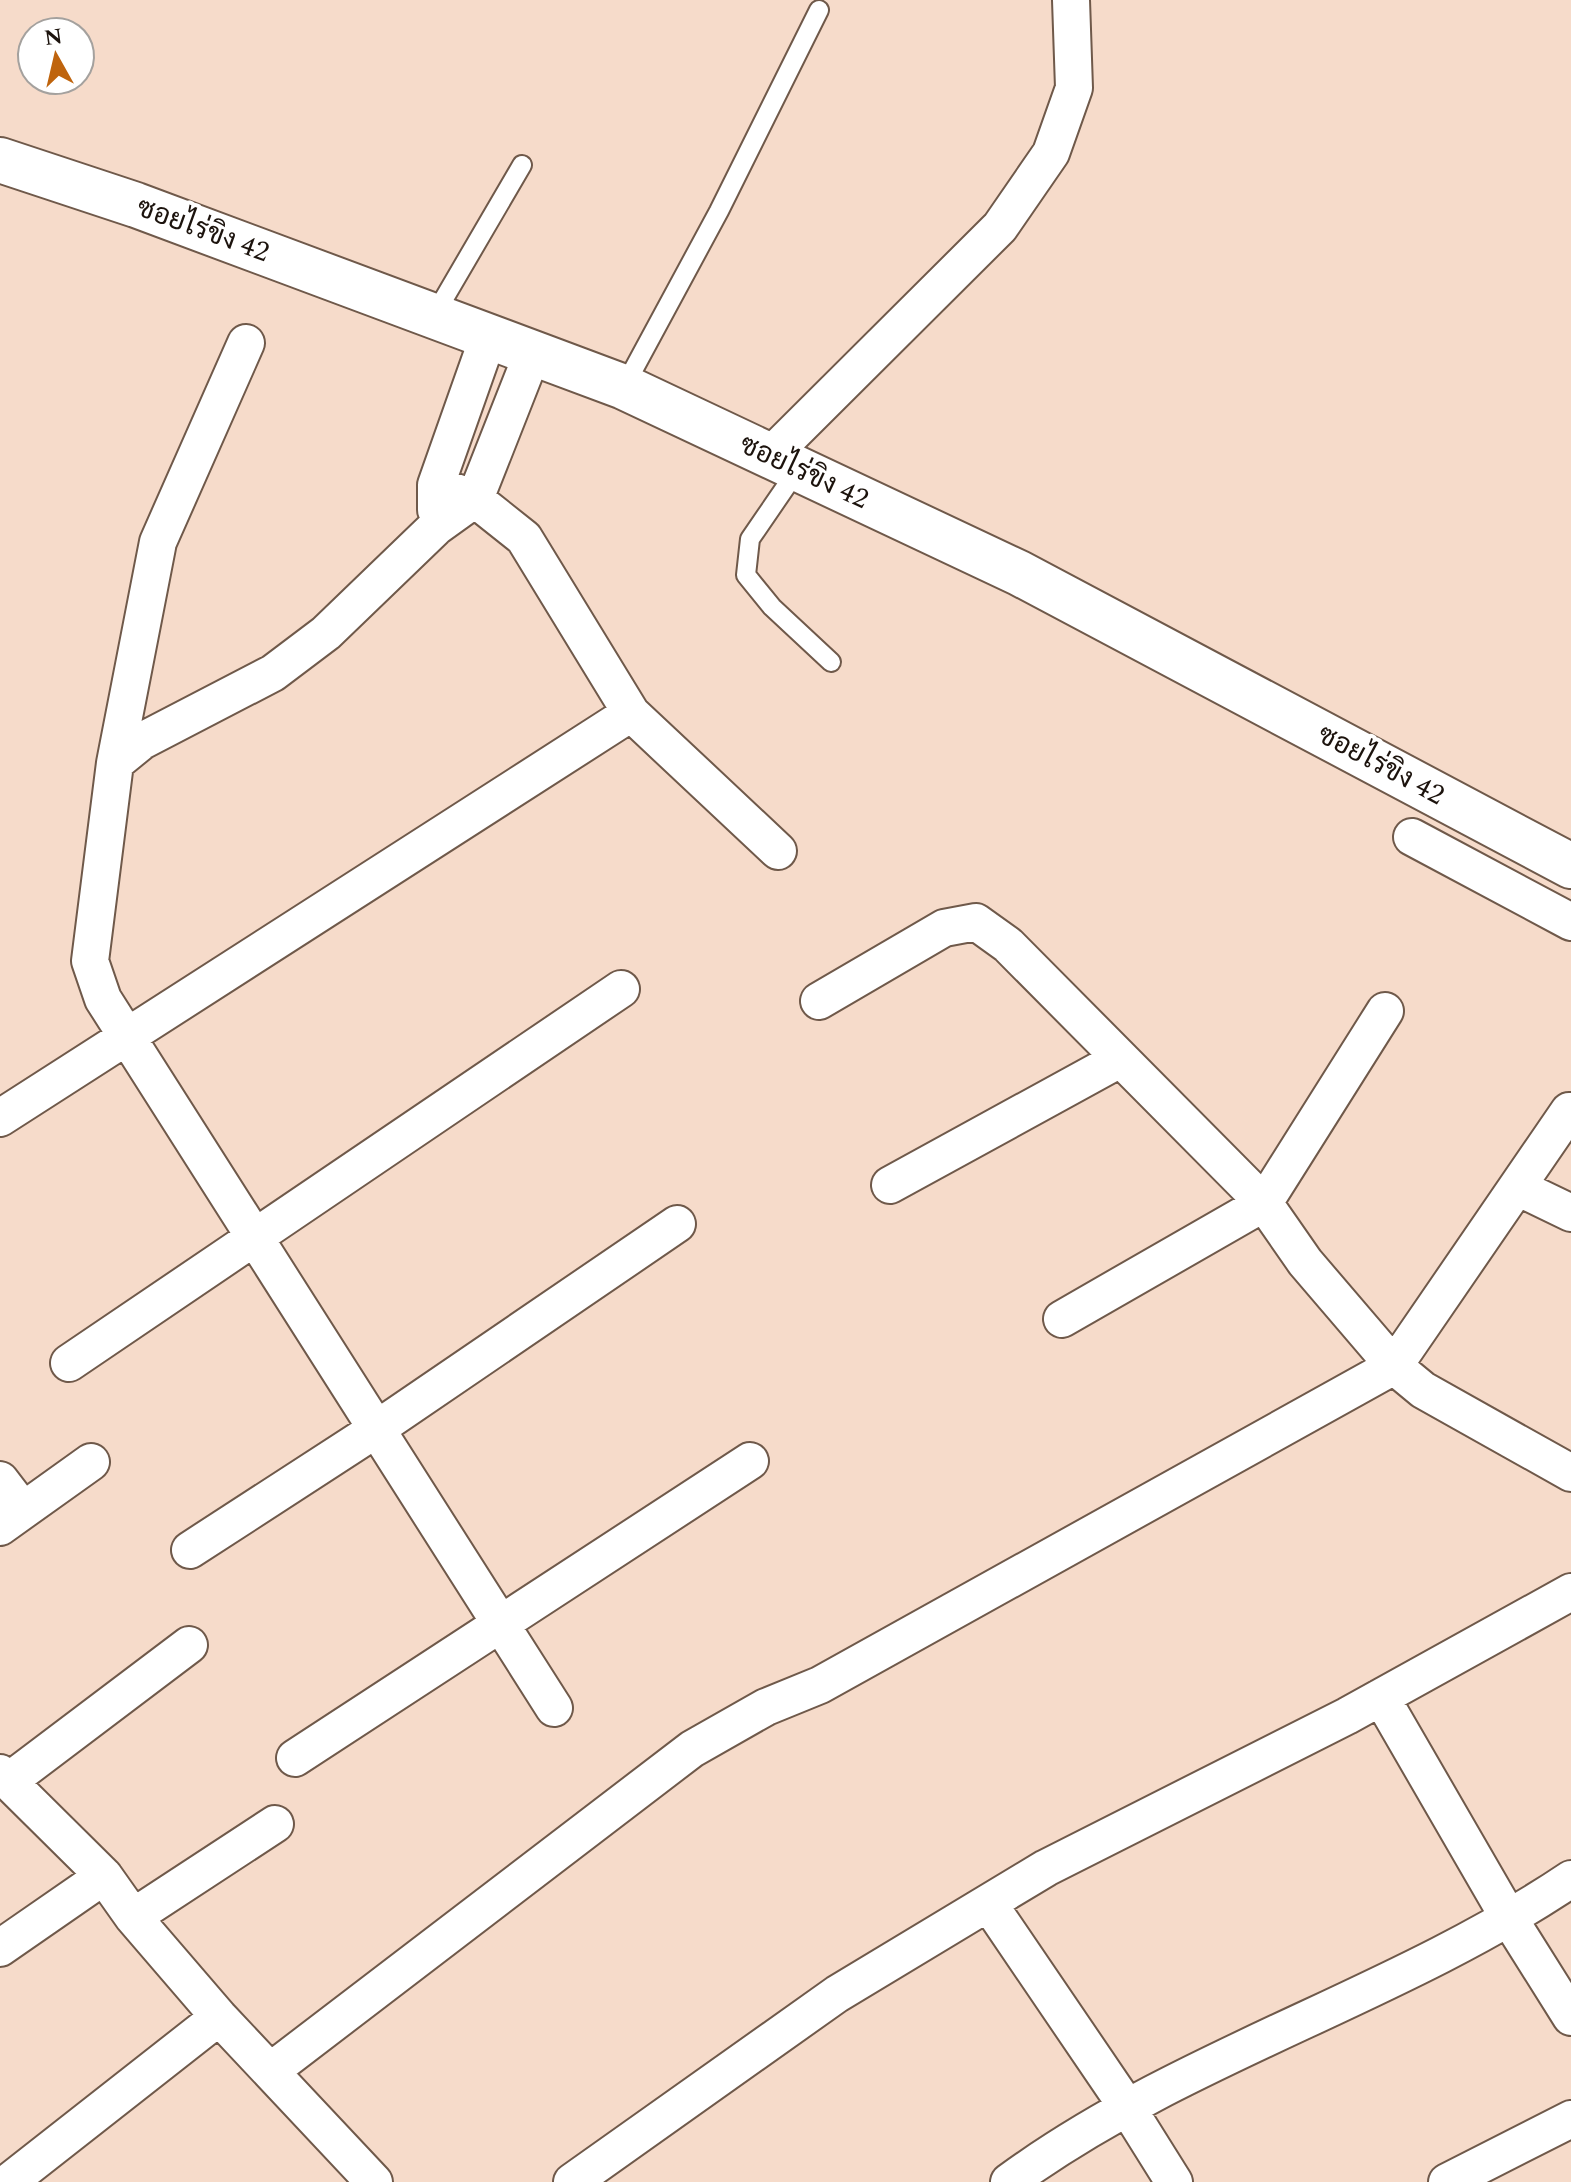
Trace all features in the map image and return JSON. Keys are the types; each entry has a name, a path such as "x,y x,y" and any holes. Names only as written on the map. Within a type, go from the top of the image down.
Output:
{"street":[{"path":"784,462 1000,227 1051,153 1074,88 1071,0"},
{"name":"ซอยไร่ขิง 42","path":"0,160 136,205 624,387 1019,573 1571,866"},
{"path":"436,527 436,485 489,335"},
{"path":"246,343 158,542 115,763 90,961 103,999 554,1708"},
{"path":"115,763 142,741 273,673 366,597 436,527 475,499 533,352"},
{"path":"436,485 475,499 524,538 631,713 778,851"},
{"path":"0,1118 631,713"},
{"path":"1412,837 1571,922"},
{"path":"819,1001 944,928 976,922 1008,945 1264,1203 1305,1262 1394,1366 1423,1390 1571,1473"},
{"path":"69,1363 621,989"},
{"path":"1062,1319 1264,1203 1385,1011"},
{"path":"890,1185 1120,1059"},
{"path":"272,2070 692,1749 766,1707 861,1662 1394,1366 1569,1111"},
{"path":"1517,1187 1571,1213"},
{"path":"190,1550 375,1430 677,1224"},
{"path":"295,1758 750,1461"},
{"path":"0,1480 12,1518 91,1462"},
{"path":"572,2182 837,1994 1046,1868 1381,1697 1571,1592"},
{"path":"189,1645 4,1777 104,1876 133,1917 219,2017 272,2070 359,2178"},
{"path":"1381,1697 1510,1920 1571,2017"},
{"path":"133,1917 275,1824"},
{"path":"0,1948 104,1876"},
{"path":"1009,2182 1047,2154 1127,2107 1510,1920 1571,1879"},
{"path":"989,1904 1127,2107 1174,2182"},
{"path":"10,2181 219,2017"},
{"path":"1447,2182 1571,2119"}],"lane":[{"path":"624,387 719,211 819,10"},
{"path":"435,314 522,165"},
{"path":"784,462 750,539 746,575 772,607 831,662"}]}
